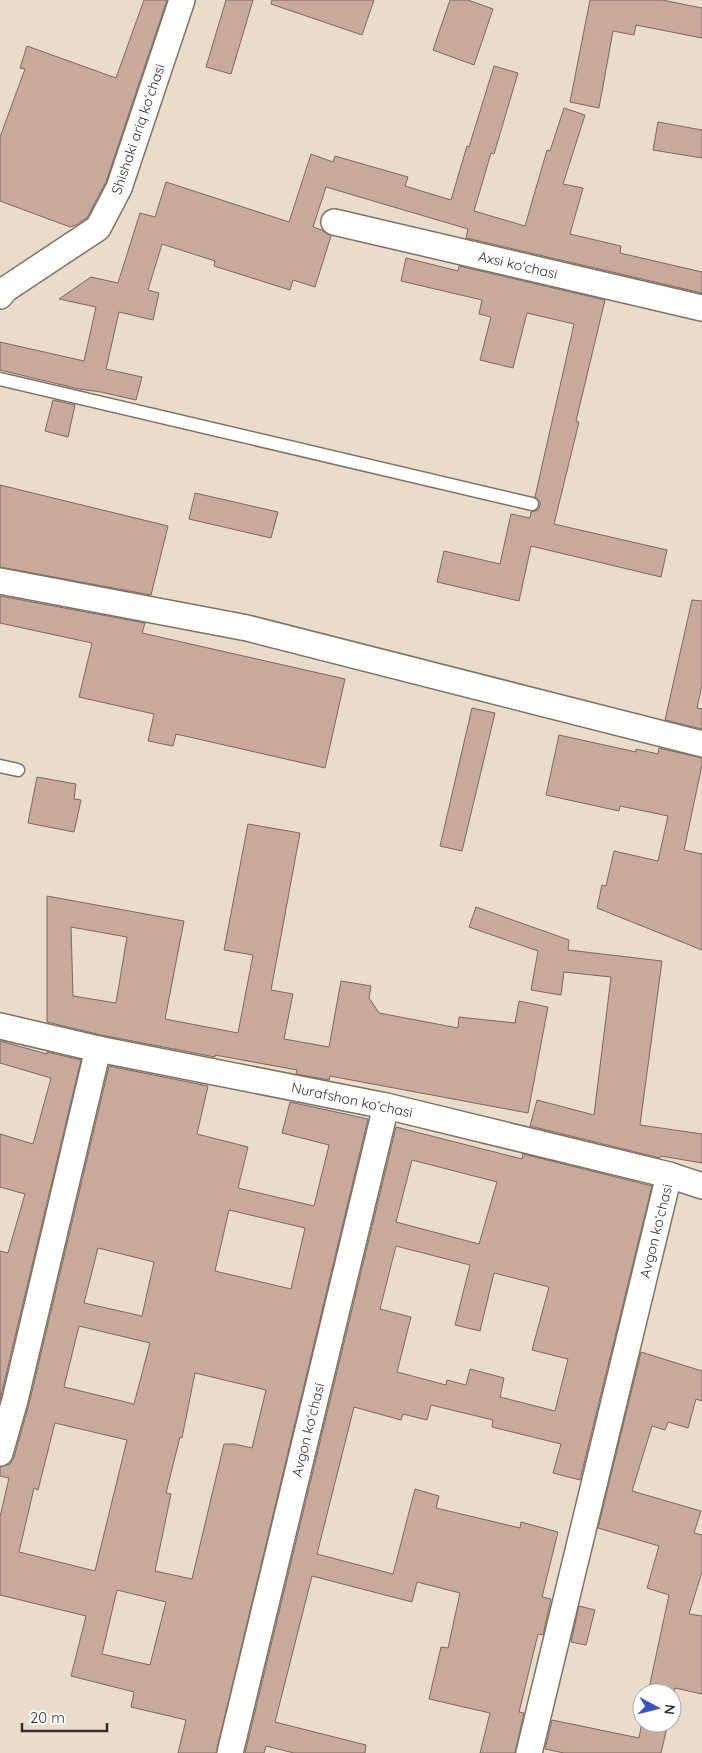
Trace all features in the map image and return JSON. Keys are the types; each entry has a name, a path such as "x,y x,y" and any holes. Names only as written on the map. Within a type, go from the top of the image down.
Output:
{"street":[{"name":"Shishaki ariq koʻchasi","path":"0,296 6,289 98,228 119,188 182,0"},
{"name":"Axsi koʻchasi","path":"334,222 702,308"},
{"path":"0,581 247,628 702,744"},
{"name":"Nurafshon koʻchasi","path":"0,1026 98,1049 386,1106 669,1175 702,1186"},
{"path":"0,1453 15,1400 98,1049"},
{"name":"Avgon koʻchasi","path":"230,1753 386,1106"},
{"name":"Avgon koʻchasi","path":"529,1753 669,1175"}],"lane":[{"path":"0,378 532,504"},
{"path":"0,766 18,770"}],"building":[{"path":"144,0 167,0 106,182 87,218 70,227 0,201 0,137 25,69 20,68 27,46 116,78"},
{"path":"226,0 253,0 231,74 206,67"},
{"path":"272,0 374,0 362,35 271,4"},
{"path":"450,0 468,0 493,9 474,65 433,50"},
{"path":"590,0 662,0 702,8 702,38 636,25 634,35 613,31 599,108 570,102"},
{"path":"494,66 518,73 494,154 491,153 474,211 525,226 547,150 550,151 564,108 585,115 563,184 583,188 570,234 621,246 620,253 702,272 702,293 466,238 468,229 326,187 313,227 331,236 315,287 293,280 290,290 214,266 215,261 162,244 148,290 159,293 153,320 119,312 106,369 142,377 136,400 79,389 0,370 0,342 84,361 96,307 59,299 91,277 118,283 140,213 155,217 166,182 289,222 311,154 333,162 335,156 408,177 405,186 451,200"},
{"path":"658,122 702,130 702,158 653,150"},
{"path":"406,258 458,271 459,266 605,300 576,421 579,422 554,524 667,550 661,577 531,546 519,601 437,582 444,551 500,564 511,514 530,518 531,512 538,510 540,501 535,497 574,324 527,313 513,368 480,360 491,317 479,314 482,300 401,281"},
{"path":"53,400 75,405 68,437 45,431"},
{"path":"0,485 168,526 151,595 0,567"},
{"path":"195,493 278,512 271,538 189,519"},
{"path":"0,596 145,623 142,633 345,679 325,768 176,734 173,746 148,741 154,714 79,697 92,643 0,623"},
{"path":"692,600 702,601 702,685 697,708 702,709 702,729 665,720"},
{"path":"472,708 495,713 462,851 440,846"},
{"path":"559,735 636,752 636,749 658,754 659,748 702,758 684,850 702,854 702,950 597,908 602,885 606,886 614,851 658,861 668,816 620,806 619,811 546,795"},
{"path":"37,777 76,784 74,799 81,800 74,832 28,823"},
{"path":"248,824 300,833 271,990 293,994 284,1039 329,1047 341,981 371,986 369,998 379,1013 458,1028 459,1017 515,1023 519,1001 548,1007 528,1113 330,1076 329,1080 296,1074 297,1070 215,1055 215,1057 101,1035 47,1022 47,896 184,921 165,1019 238,1033 253,955 224,950","holes":["71,927 127,937 116,1003 73,996"]},
{"path":"476,907 569,940 568,950 662,961 640,1125 702,1134 702,1163 661,1156 660,1158 530,1126 537,1100 594,1115 611,977 564,972 561,995 531,990 538,951 469,927"},
{"path":"0,1041 47,1054 47,1052 81,1060 0,1400 0,1251 8,1253 25,1194 0,1187 0,1134 33,1144 51,1078 0,1063"},
{"path":"109,1066 208,1086 197,1134 248,1147 238,1188 314,1206 329,1145 282,1133 290,1102 368,1119 216,1753 178,1753 186,1720 131,1707 134,1692 71,1676 86,1616 0,1595 0,1517 9,1478 0,1476 0,1467 10,1464 14,1457 29,1404","holes":["229,1210 305,1228 291,1289 215,1271","98,1248 154,1262 142,1316 84,1303","79,1326 150,1343 134,1404 64,1387","195,1373 266,1390 252,1448 224,1444 192,1579 155,1571 171,1494 166,1493 180,1437 182,1438","55,1423 127,1440 95,1571 19,1552 34,1488 38,1490","117,1590 166,1602 150,1665 102,1654"]},
{"path":"396,1127 522,1159 523,1154 652,1186 580,1480 553,1473 561,1444 492,1427 493,1420 431,1405 427,1420 403,1414 401,1420 354,1407 317,1554 393,1574 415,1489 439,1496 436,1508 520,1528 521,1522 558,1532 542,1597 551,1599 543,1635 538,1634 519,1712 524,1713 515,1753 480,1753 490,1713 429,1699 441,1647 448,1648 460,1593 417,1582 412,1602 312,1576 275,1722 366,1745 365,1753 294,1753 266,1746 264,1753 245,1753","holes":["412,1160 497,1182 479,1244 396,1222","396,1246 470,1265 455,1325 480,1331 494,1273 549,1287 532,1350 568,1359 555,1411 500,1397 504,1378 470,1369 466,1385 447,1380 446,1385 397,1372 411,1317 380,1309"]},
{"path":"641,1352 702,1371 702,1401 696,1399 688,1428 668,1422 665,1430 652,1426 632,1491 701,1511 694,1533 702,1535 702,1572 689,1614 702,1616 702,1694 682,1690 682,1683 650,1683 669,1595 647,1588 659,1546 598,1528"},
{"path":"579,1606 595,1610 586,1645 571,1642"},
{"path":"552,1720 639,1738 640,1733 666,1733 661,1753 564,1753 545,1749"}]}
